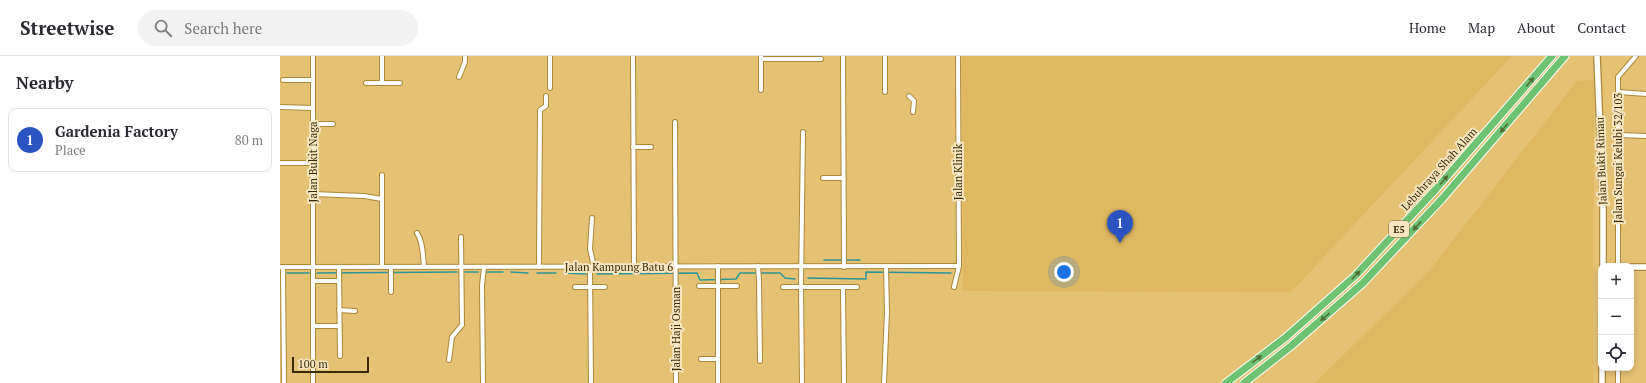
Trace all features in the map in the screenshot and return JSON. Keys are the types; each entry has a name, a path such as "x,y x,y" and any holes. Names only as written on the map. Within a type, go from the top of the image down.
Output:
{"highway":[{"name":"Lebuhraya Shah Alam","path":"1226,383 1285,338 1355,276 1442,183 1552,56"},
{"name":"Lebuhraya Shah Alam","path":"1244,383 1291,346 1363,284 1442,199 1565,56"}],"street":[{"name":"Jalan Bukit Naga","path":"313,56 314,383"},
{"path":"382,56 382,83"},
{"path":"458,77 465,62 465,56"},
{"path":"550,56 550,88"},
{"path":"633,56 634,266"},
{"path":"843,56 844,265"},
{"path":"886,56 886,92"},
{"name":"Jalan Klinik","path":"954,287 959,266 958,56"},
{"name":"Jalan Bukit Rimau","path":"1597,56 1603,208 1603,263"},
{"name":"Jalan Sungai Kelubi 32/103","path":"1618,263 1618,78 1636,56"},
{"path":"761,90 760,58 800,57 821,59"},
{"path":"283,80 313,80"},
{"path":"366,82 400,83"},
{"path":"1618,92 1646,94"},
{"path":"539,267 540,110 546,106 546,96"},
{"path":"909,96 914,101 913,112"},
{"path":"280,108 313,108"},
{"name":"Jalan Haji Osman","path":"675,122 674,203 676,268 676,383"},
{"path":"313,124 333,124"},
{"path":"802,383 801,286 803,132"},
{"path":"1618,135 1646,136"},
{"path":"633,147 650,147"},
{"path":"280,163 313,163"},
{"path":"382,175 382,267"},
{"path":"822,178 843,178"},
{"path":"313,194 382,198"},
{"path":"591,383 592,267 590,249 592,218"},
{"path":"417,233 424,256 424,267"},
{"path":"449,360 452,337 462,325 461,238"},
{"name":"Jalan Kampung Batu 6","path":"281,268 313,267 339,271 382,267 391,271 424,267 634,266 676,268 718,266 844,265 886,267 959,266"},
{"path":"718,266 718,383"},
{"path":"758,266 760,361"},
{"path":"483,383 482,285 484,267"},
{"path":"884,383 887,312 886,267"},
{"path":"1634,267 1646,267"},
{"path":"281,268 284,383"},
{"path":"339,271 340,356"},
{"path":"391,271 392,292"},
{"path":"313,282 339,282"},
{"path":"699,286 737,286"},
{"path":"783,287 857,286"},
{"path":"575,287 605,287"},
{"path":"843,287 844,383"},
{"path":"339,310 355,311"},
{"path":"313,326 339,326"},
{"path":"701,359 718,359"},
{"path":"1602,371 1602,383"},
{"path":"1618,371 1618,383"}],"shaded area":[{"path":"962,56 1512,56 1291,292 963,291"},
{"path":"1594,80 1593,383 1315,383 1429,271 1577,81"}],"waterway":[{"path":"824,260 860,260"},
{"path":"317,273 457,272"},
{"path":"465,272 478,272"},
{"path":"487,272 503,272"},
{"path":"511,272 528,273"},
{"path":"808,278 866,279 866,272 951,273"},
{"path":"287,273 309,273"},
{"path":"537,273 556,273"},
{"path":"564,273 586,274"},
{"path":"597,274 697,273 700,280 736,279 740,273 780,273 785,278 795,279"}],"place":[{"name":"Gardenia Factory","path":"1120,243"}]}
